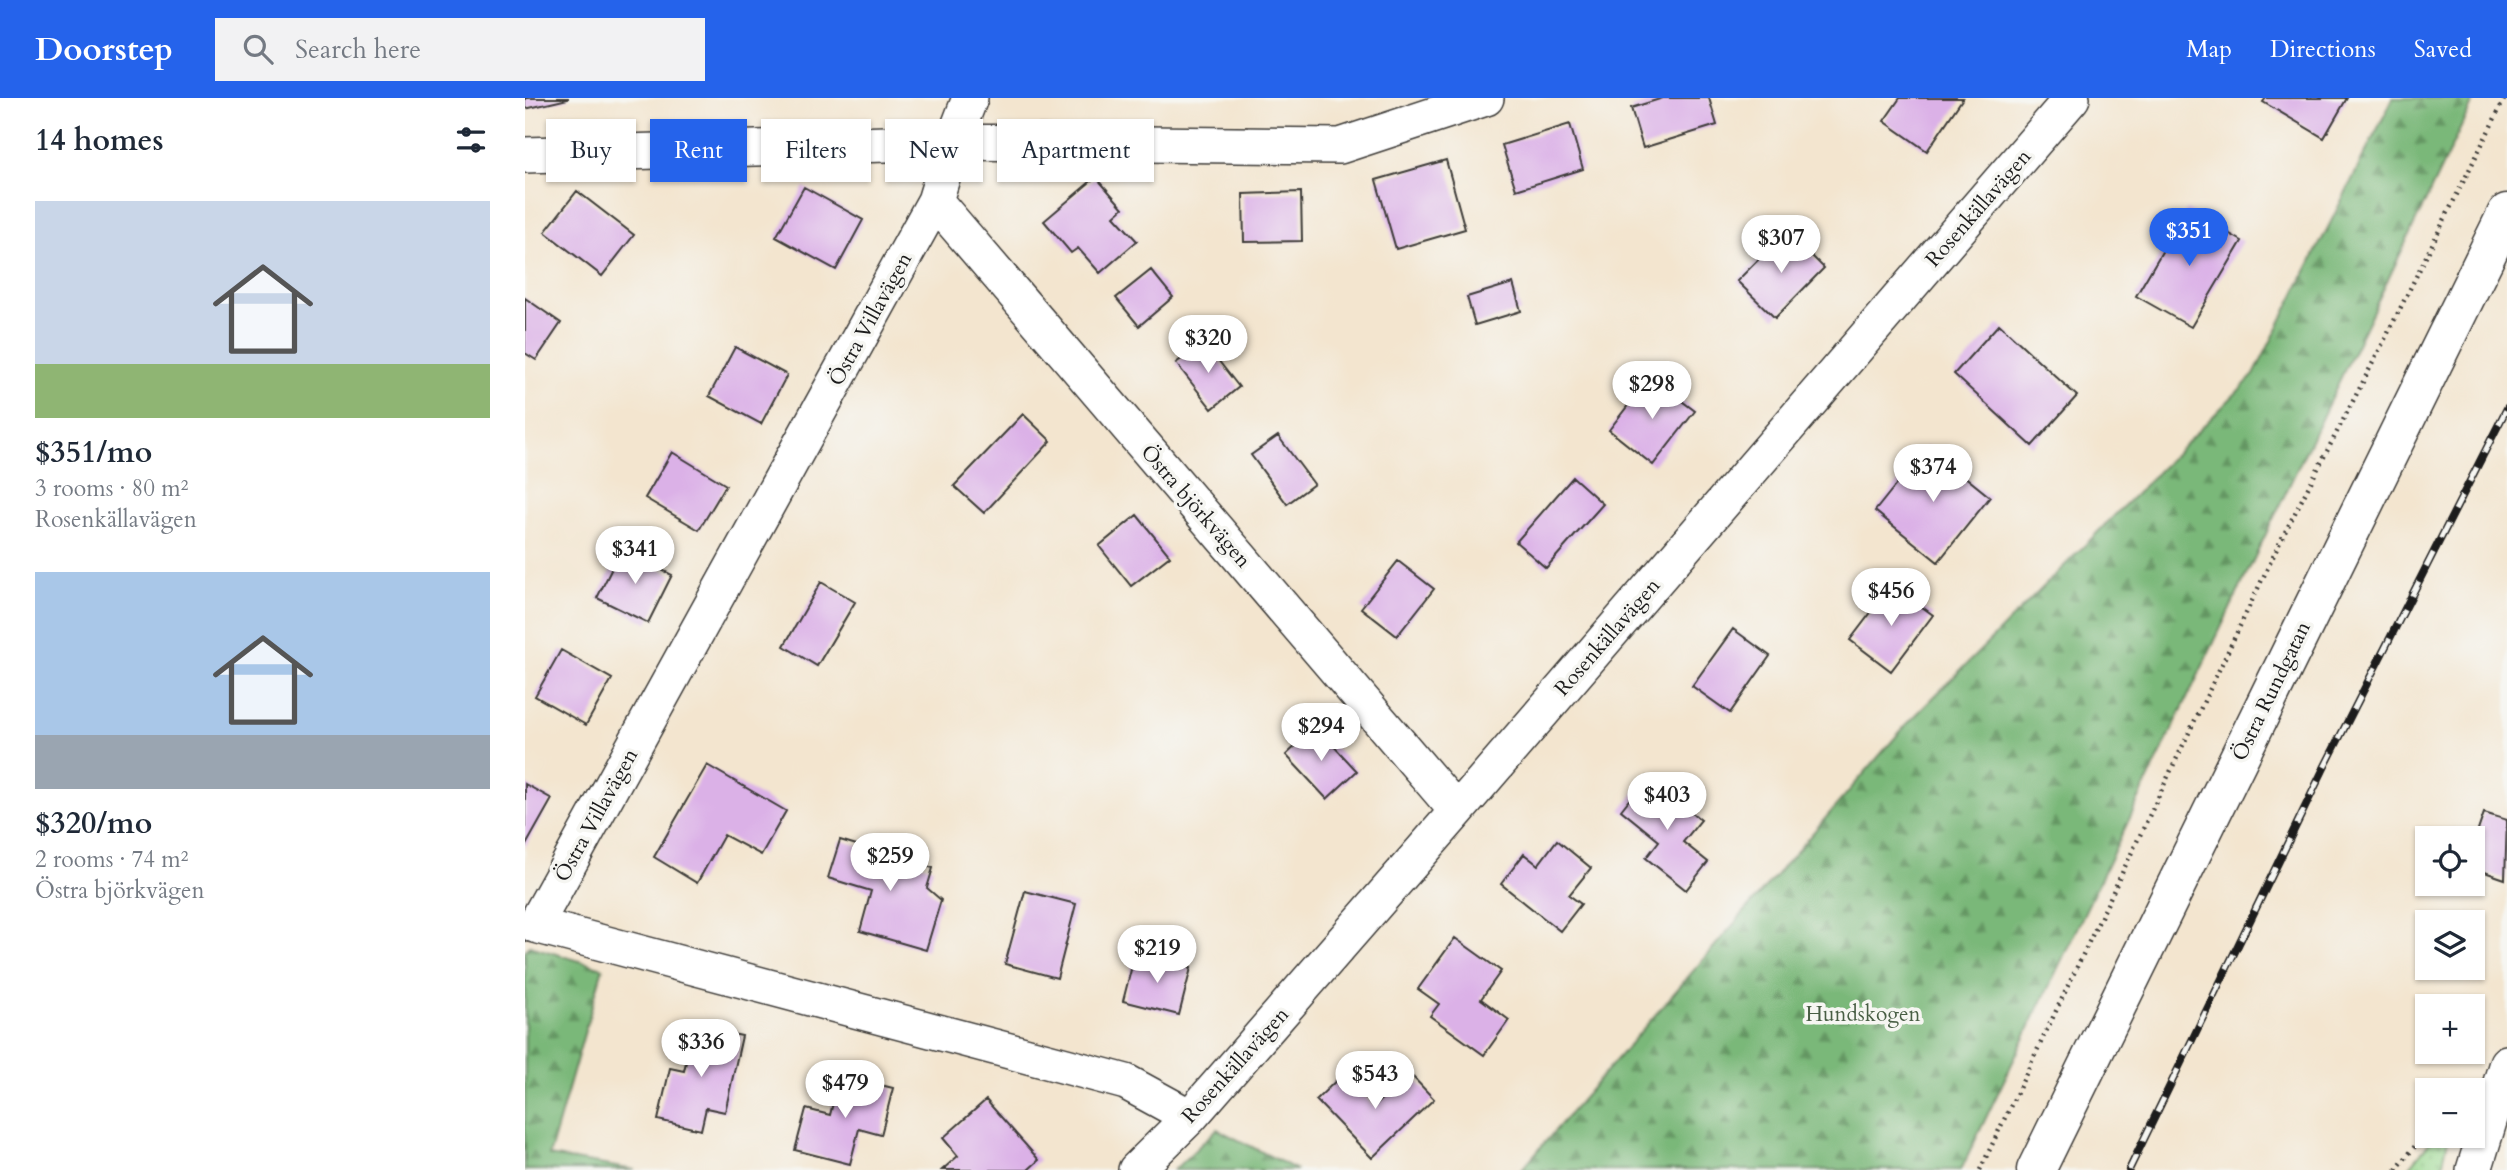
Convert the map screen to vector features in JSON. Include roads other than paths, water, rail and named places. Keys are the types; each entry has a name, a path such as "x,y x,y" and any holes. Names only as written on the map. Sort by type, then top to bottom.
{"main road":[{"name":"Östra Rundgatan","path":"2036,1170 2507,213"}],"street":[{"name":"Östra Villavägen","path":"961,119 969,98"},
{"path":"983,142 1340,146 1486,98"},
{"name":"Rosenkällavägen","path":"1136,1170 1190,1117 2072,98"},
{"path":"525,155 885,144"},
{"name":"Östra Villavägen","path":"941,182 935,201 535,925 1126,1082 1190,1117"},
{"name":"Östra björkvägen","path":"935,201 1457,811"},
{"path":"2474,1170 2507,1063"}],"railway":[{"path":"2129,1170 2324,768 2507,408"}],"park label":[{"name":"Hundskogen","path":"1863,1014"}]}
